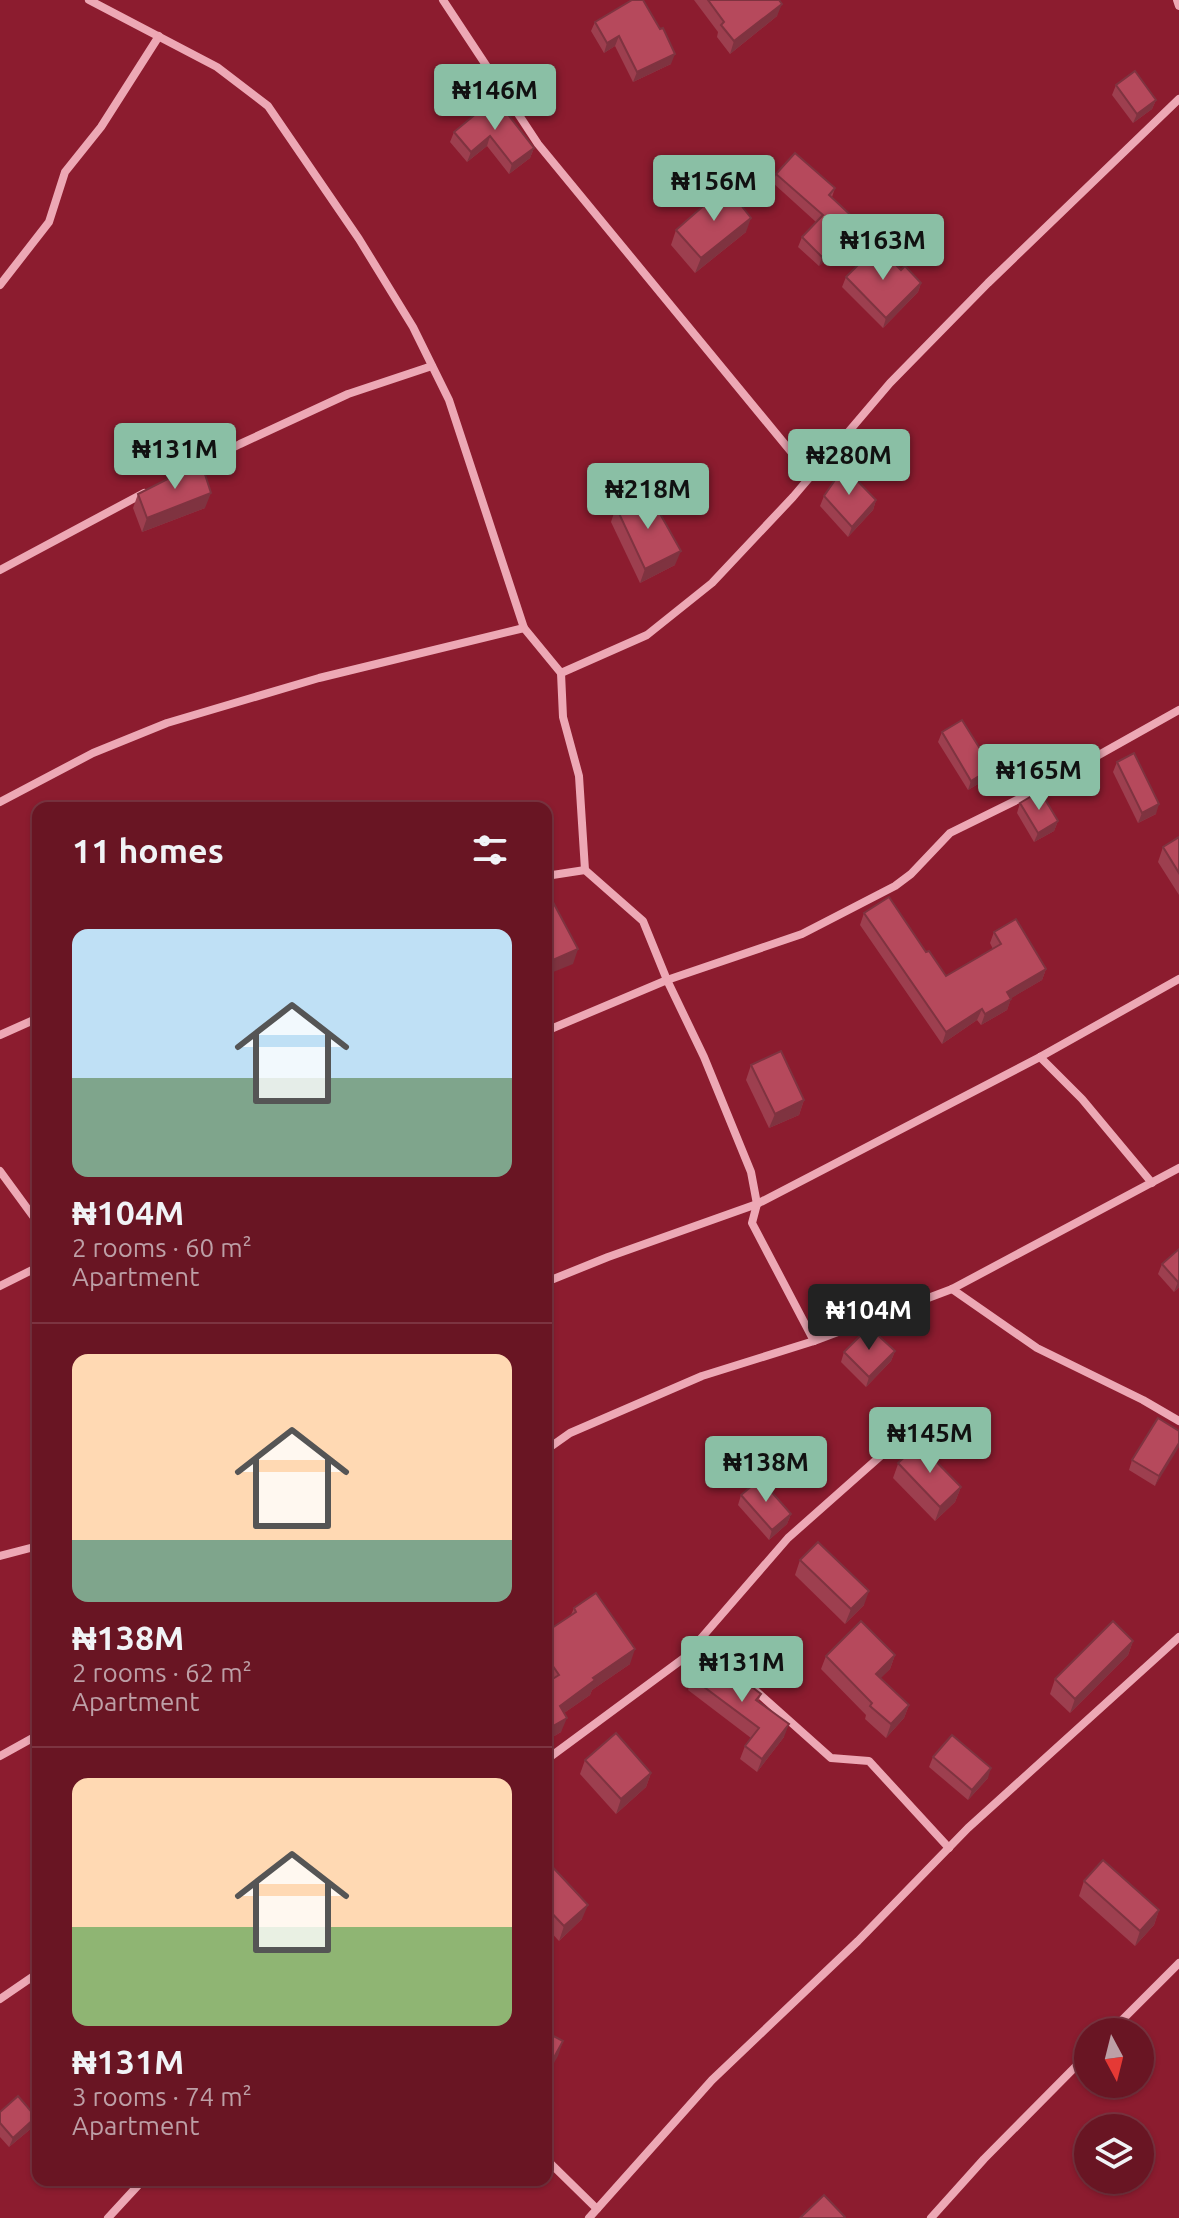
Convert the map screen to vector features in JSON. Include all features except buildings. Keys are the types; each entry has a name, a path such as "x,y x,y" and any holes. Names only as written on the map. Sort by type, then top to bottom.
{"street":[{"path":"89,0 217,67 268,106 359,239 413,327 449,400 524,628 561,673 563,717 579,776 585,870 643,921 746,1157 757,1204 752,1223 814,1341"},
{"path":"443,0 538,144 811,476"},
{"path":"1177,0 1179,6"},
{"path":"0,285 49,222 65,172 101,127 159,36"},
{"path":"561,673 647,635 712,583 811,476 890,383 988,283 1179,99"},
{"path":"186,472 348,394 432,366"},
{"path":"0,570 159,486"},
{"path":"0,802 93,753 167,723 319,678 524,628"},
{"path":"552,1028 667,980 802,934 895,886 911,874 950,833 1031,793 1179,710"},
{"path":"552,875 585,870"},
{"path":"552,1280 757,1204 1040,1057 1179,979"},
{"path":"0,1035 32,1021"},
{"path":"1040,1057 1082,1099 1152,1183"},
{"path":"552,1446 570,1433 702,1376 814,1341 952,1289 1179,1168"},
{"path":"0,1171 32,1215"},
{"path":"0,1286 32,1270"},
{"path":"952,1289 1037,1348 1179,1421"},
{"path":"552,1756 684,1658 788,1538 893,1445"},
{"path":"0,1556 32,1548"},
{"path":"589,2218 712,2080 858,1941 1003,1796 1179,1637"},
{"path":"699,1640 831,1758 869,1761 949,1848"},
{"path":"0,1756 32,1738"},
{"path":"1124,2018 1179,1963"},
{"path":"0,1999 32,1977"},
{"path":"931,2218 1074,2068"},
{"path":"552,2165 597,2209"},
{"path":"108,2218 137,2186"}]}
